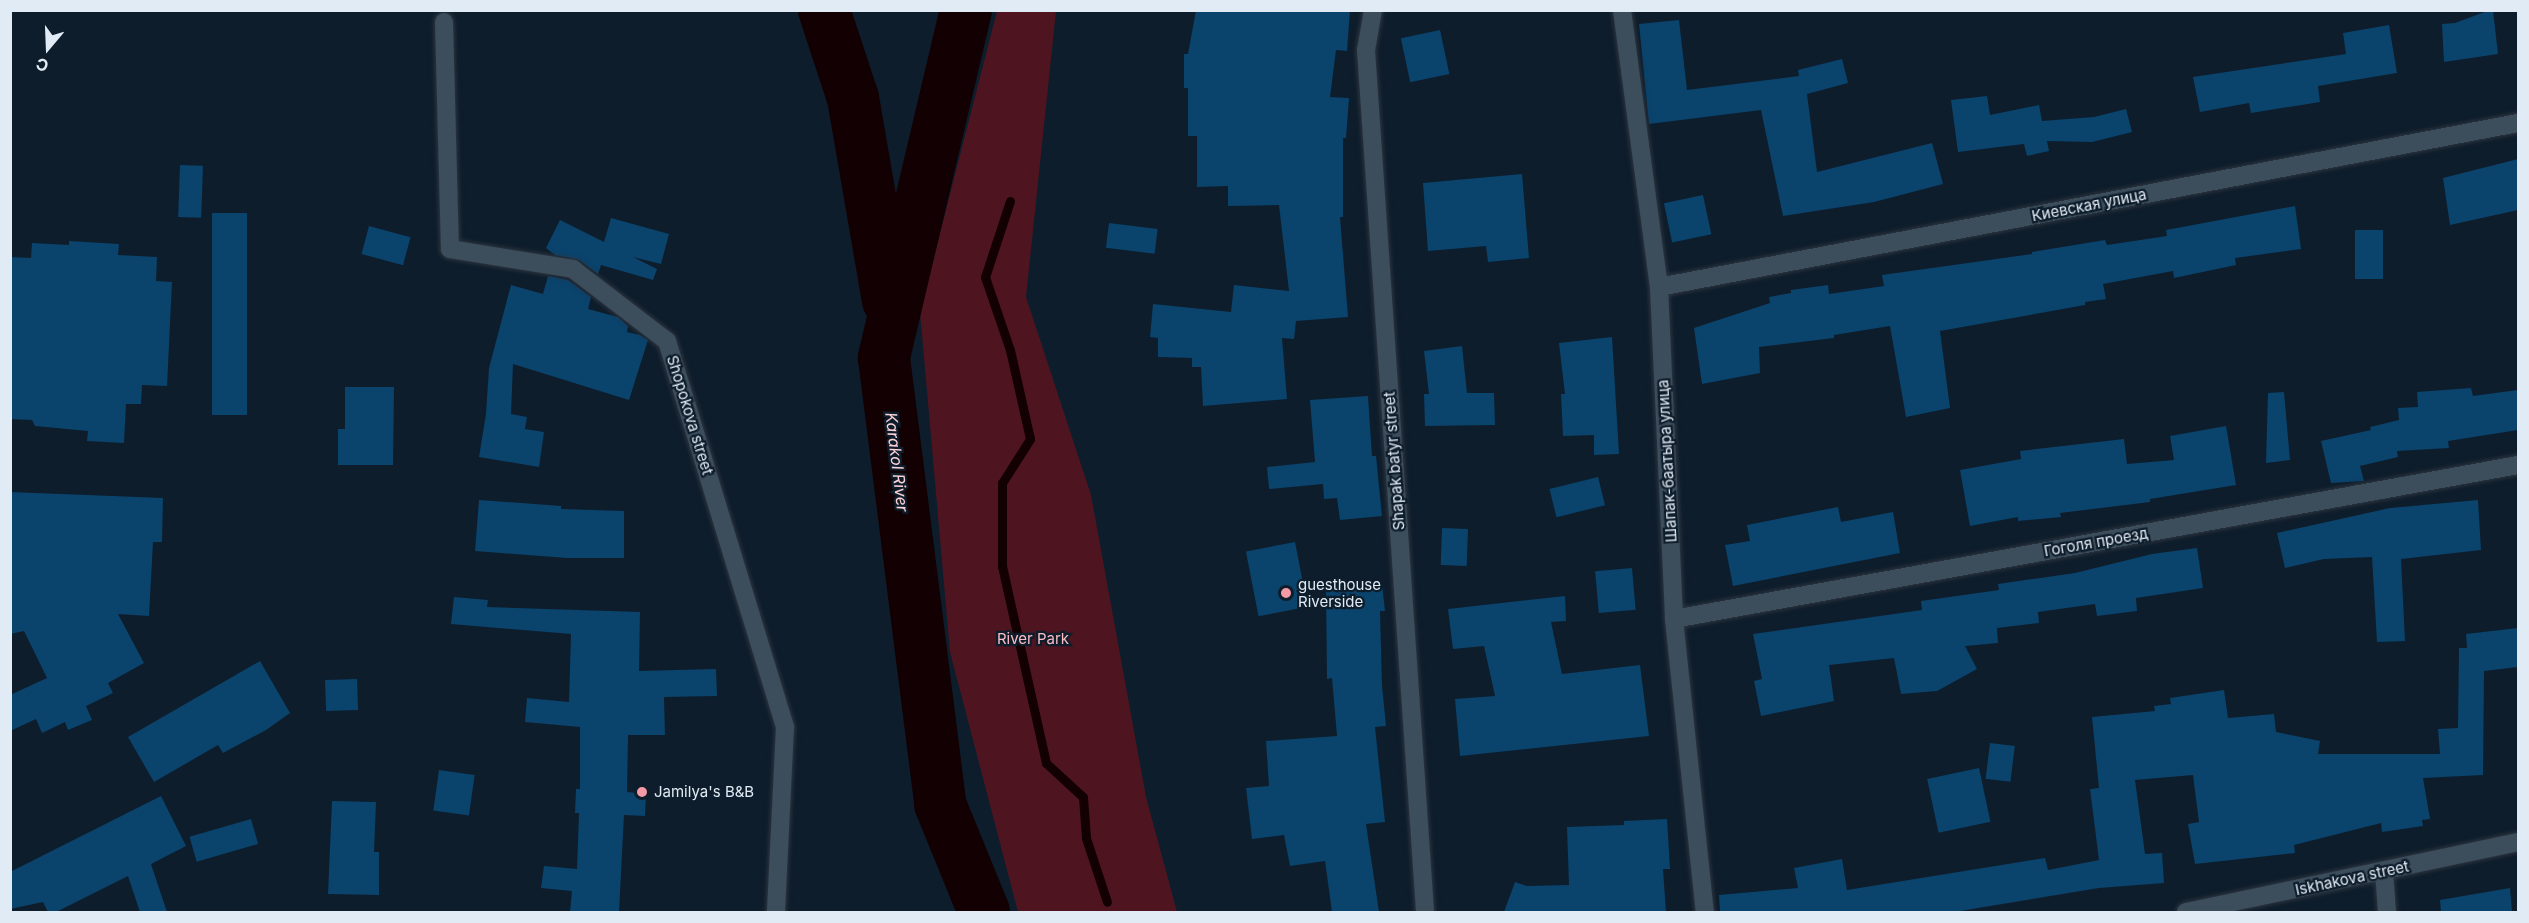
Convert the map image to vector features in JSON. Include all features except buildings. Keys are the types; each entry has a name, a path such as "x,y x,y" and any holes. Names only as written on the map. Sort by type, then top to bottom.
{"street":[{"name":"Shapak batyr street","path":"1373,10 1366,50 1425,912"},
{"name":"Шапак-баатыра улица","path":"1622,10 1659,287 1674,619 1705,912"},
{"name":"Shopokova street","path":"444,22 450,249 573,269 667,341 785,727 776,912"},
{"name":"Киевская улица","path":"1659,287 2518,123"},
{"name":"Гоголя проезд","path":"1674,619 2518,465"},
{"name":"Iskhakova street","path":"2186,912 2518,842"},
{"path":"2384,872 2387,912"}],"green space":[{"name":"River Park","path":"997,11 1056,11 1026,297 1091,495 1146,797 1177,912 1018,912 950,652 920,312"}],"waterway":[{"path":"824,10 853,98 888,301"},
{"name":"Karakol River","path":"966,10 884,358 940,804 984,912"},
{"path":"1010,201 985,277 1010,350 1030,439 1002,483 1002,566 1046,763 1083,797 1086,838 1107,902"}],"place":[{"name":"guesthouse Riverside","path":"1286,593"},
{"name":"Jamilya's B&B","path":"642,792"}]}
